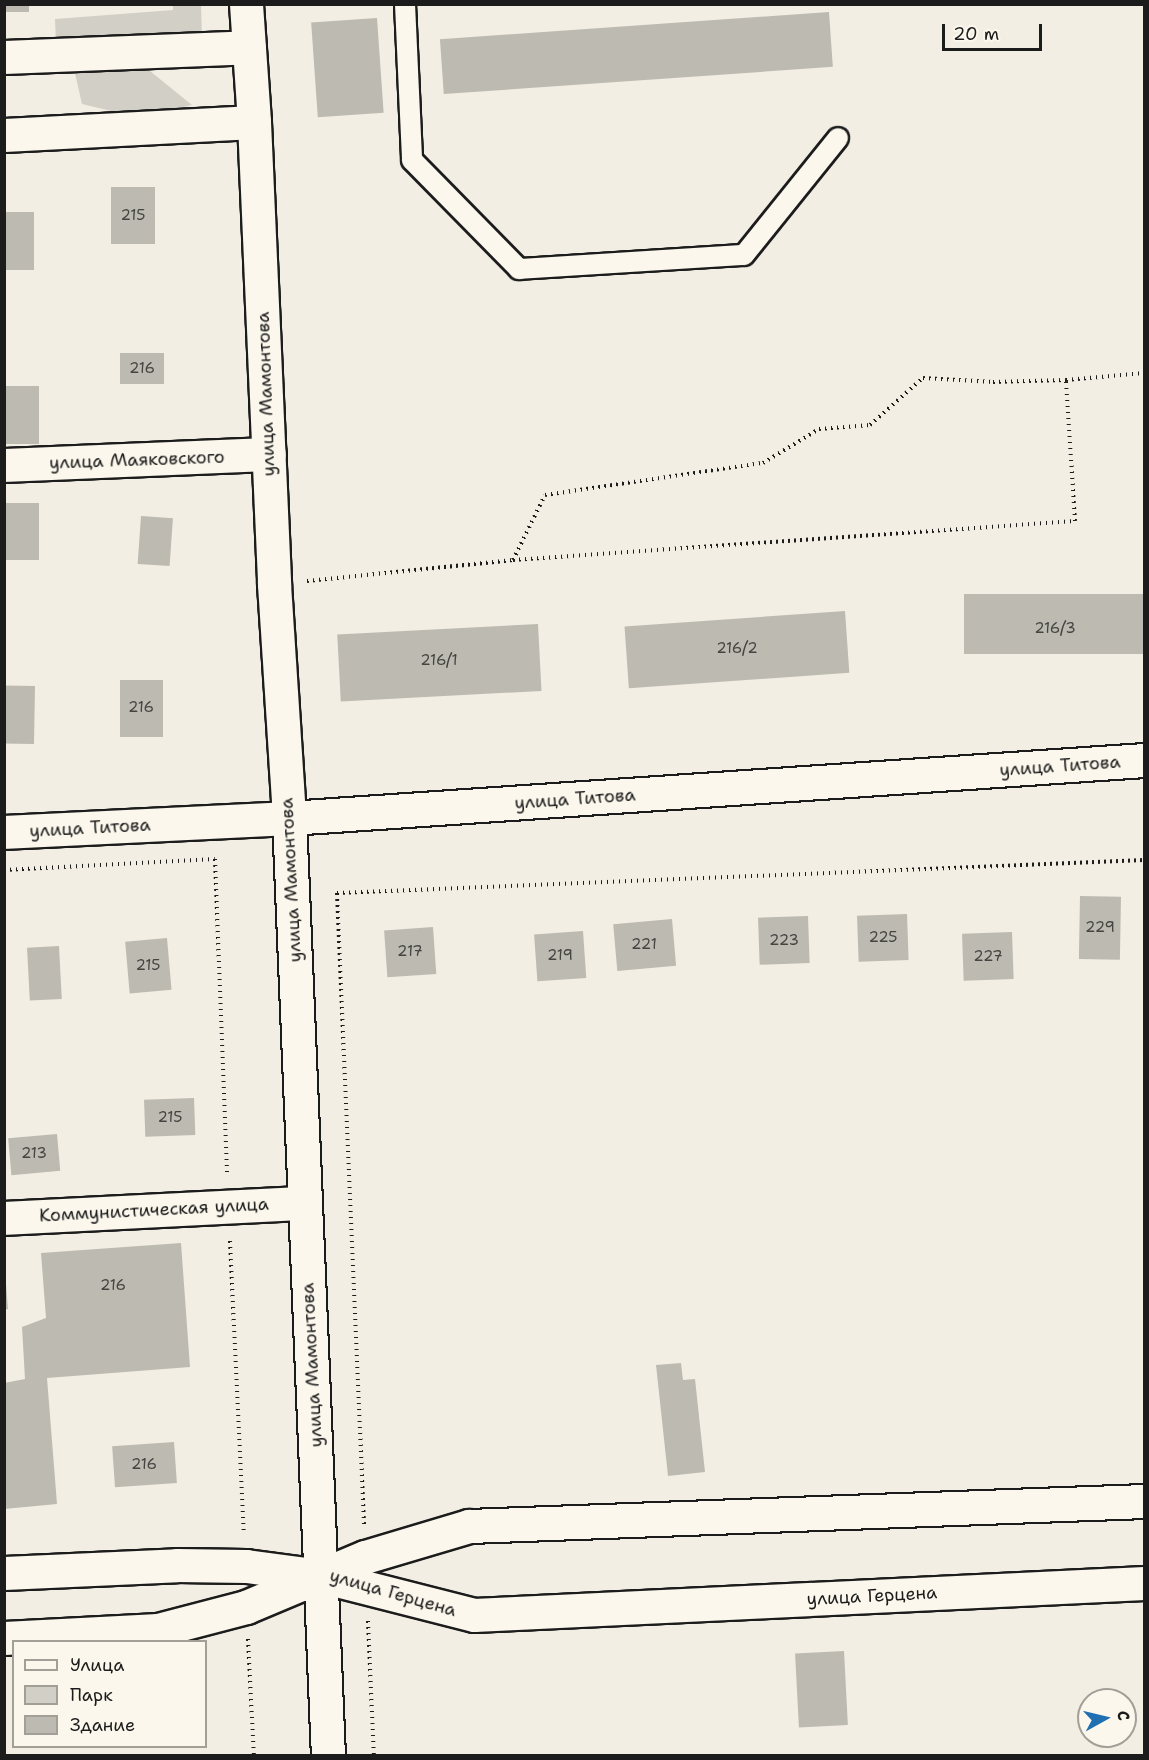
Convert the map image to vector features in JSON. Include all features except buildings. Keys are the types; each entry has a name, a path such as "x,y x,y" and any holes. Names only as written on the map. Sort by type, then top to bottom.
{"street":[{"name":"улица Мамонтова","path":"246,4 254,122 274,584 290,818 328,1755"},
{"path":"4,57 249,47"},
{"path":"4,135 254,122"},
{"name":"улица Маяковского","path":"4,465 269,454"},
{"name":"улица Титова","path":"4,832 290,818 1144,760"},
{"name":"Коммунистическая улица","path":"4,1218 304,1203"},
{"name":"улица Герцена","path":"321,1576 365,1557 469,1526 1144,1501"},
{"path":"4,1573 177,1565 246,1566 321,1576"},
{"path":"4,1638 158,1630 246,1607 321,1576"},
{"name":"улица Герцена","path":"321,1576 367,1590 474,1615 1144,1583"}],"lane":[{"path":"405,4 412,160 519,269 744,255 837,138"}],"path":[{"path":"513,560 545,495 763,463 819,429 870,425 923,378 993,382 1066,380 1144,373"},
{"path":"274,584 513,560 1075,521 1066,380"},
{"path":"365,1557 337,893 1144,860"},
{"path":"367,1590 374,1755"}],"green space":[{"path":"173,5 201,5 202,39 56,43 55,19 173,10"},
{"path":"145,67 192,105 162,112 124,114 82,104 74,69"}]}
